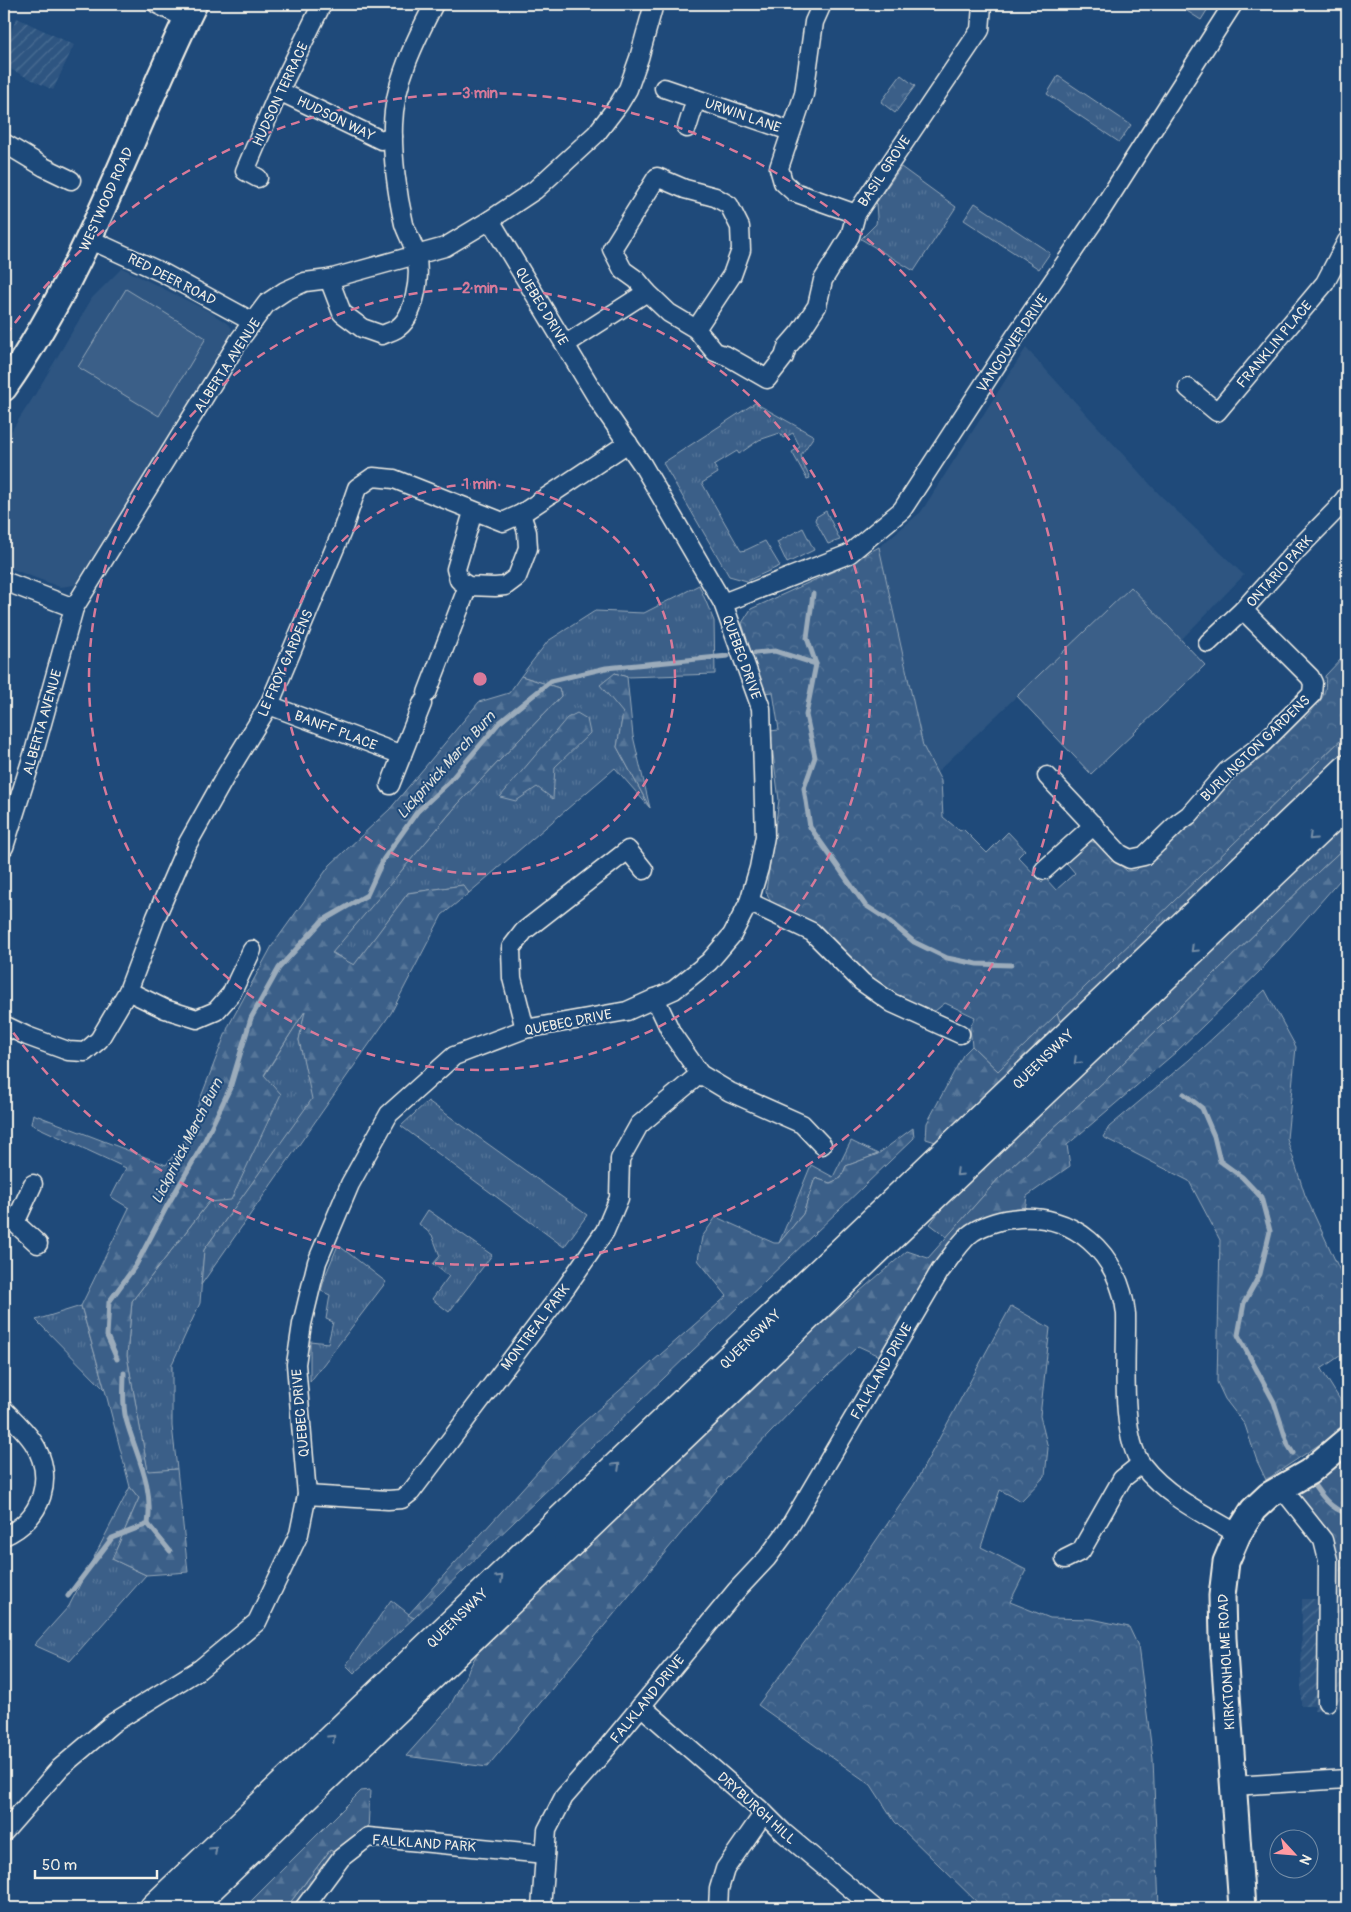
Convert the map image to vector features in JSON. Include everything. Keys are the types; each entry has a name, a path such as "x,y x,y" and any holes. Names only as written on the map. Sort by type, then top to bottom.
{"highway":[{"name":"QUEENSWAY","path":"154,1908 1347,769"},
{"name":"QUEENSWAY","path":"189,1908 1347,803"}],"street":[{"path":"157,4 190,11"},
{"name":"HUDSON TERRACE","path":"258,178 245,171 279,91 322,4"},
{"path":"329,279 342,313 362,328 382,335 397,328 411,311 417,288 416,256 404,224 393,155 393,136 397,93 419,34 434,4"},
{"name":"ALBERTA AVENUE","path":"4,847 34,752 74,608 240,339 253,322 268,303 305,282 329,279 445,247 535,190 596,134 628,89 654,4"},
{"name":"BASIL GROVE","path":"822,4 814,22 804,94 779,168 783,182 794,192 856,214 980,30 982,6 980,4"},
{"name":"VANCOUVER DRIVE","path":"723,603 849,554 902,510 1016,334 1100,212 1233,4"},
{"name":"WESTWOOD ROAD","path":"4,388 47,321 89,239 190,11"},
{"name":"URWIN LANE","path":"664,88 790,131"},
{"name":"HUDSON WAY","path":"279,91 381,140 393,136"},
{"name":"URWIN LANE","path":"687,128 696,99"},
{"path":"4,143 44,167 71,180"},
{"path":"696,329 732,275 741,250 740,227 729,205 715,197 685,189 657,177 612,249 623,270 637,280 669,314 696,329 715,352 728,356 767,379 784,357 787,347 800,332 817,306 823,280 850,236 856,214"},
{"name":"QUEBEC DRIVE","path":"4,1832 60,1768 113,1723 200,1669 257,1622 299,1534 307,1495 296,1364 302,1324 317,1262 350,1184 389,1114 454,1056 525,1029 627,1011 674,990 709,962 732,935 749,902 760,868 765,836 761,708 723,603 642,464 602,406 490,220"},
{"name":"RED DEER ROAD","path":"89,239 163,273 253,322"},
{"name":"FRANKLIN PLACE","path":"1188,388 1217,412 1325,283 1347,241"},
{"path":"566,344 647,292"},
{"name":"LE FROY GARDENS","path":"4,1025 27,1036 68,1051 85,1052 99,1040 128,991 156,917 188,843 269,705 342,531 357,488 373,477 394,479 473,512 503,522 521,514 628,443"},
{"name":"ONTARIO PARK","path":"1208,643 1243,610 1347,496"},
{"path":"473,512 456,569 459,580 468,586 505,586 517,577 528,548 527,532 521,514"},
{"path":"4,581 74,608"},
{"path":"390,785 468,586"},
{"name":"BURLINGTON GARDENS","path":"1047,776 1120,854 1130,859 1144,856 1189,815 1227,771 1236,766 1266,741 1312,694 1313,683 1310,677 1243,610"},
{"name":"BANFF PLACE","path":"269,705 402,755"},
{"path":"1044,870 1094,825"},
{"path":"525,1029 512,978 511,948 524,931 628,850 644,870"},
{"path":"749,902 812,932 862,982 892,1003 960,1034"},
{"path":"128,991 165,1009 197,1019 216,1011 231,994 252,950"},
{"path":"655,998 672,1034 700,1074 730,1092 802,1124 822,1145"},
{"name":"MONTREAL PARK","path":"307,1495 388,1500 402,1499 411,1492 567,1286 605,1231 619,1198 620,1159 639,1126 700,1074"},
{"path":"33,1184 9,1222 38,1244"},
{"name":"FALKLAND DRIVE","path":"540,1908 547,1830 564,1797 736,1590 767,1558 787,1531 940,1271 970,1235 1000,1220 1022,1217 1044,1218 1068,1226 1090,1240 1110,1266 1125,1299 1127,1410 1131,1439 1141,1464 1160,1485 1238,1534"},
{"path":"4,1410 33,1442 40,1454 45,1472 44,1488 38,1506 28,1520 16,1531 4,1536"},
{"name":"KIRKTONHOLME ROAD","path":"1242,1908 1223,1638 1222,1596 1226,1562 1238,1534 1253,1510 1281,1487 1310,1472 1347,1440"},
{"path":"1065,1559 1081,1551 1122,1479 1141,1464"},
{"path":"1281,1487 1323,1540 1326,1554 1329,1595 1327,1702"},
{"name":"DRYBURGH HILL","path":"641,1706 764,1813 784,1833 874,1908"},
{"path":"1233,1786 1347,1779"},
{"path":"718,1908 719,1889 725,1868 764,1813"},
{"name":"FALKLAND PARK","path":"304,1908 341,1858 368,1837 545,1854"}],"shaded area":[{"path":"17,18 74,45 53,90 4,66 4,45"},
{"path":"122,268 210,312 225,322 232,328 229,345 75,585 60,587 4,566 4,442 36,393 92,298"},
{"path":"1026,348 1159,494 1244,575 1181,640 1205,665 1091,774 1017,696 937,772 923,746 879,547 921,512"},
{"path":"1323,1592 1336,1598 1347,1598 1347,1708 1335,1708 1335,1711 1314,1710 1315,1706 1301,1706 1302,1599 1316,1599"}],"green space":[{"path":"1176,4 1211,4 1201,20"},
{"path":"901,75 915,86 895,113 881,102"},
{"path":"1058,76 1131,125 1119,142 1047,94"},
{"path":"901,167 956,207 914,271 861,239 876,224 876,203"},
{"path":"975,203 1050,253 1039,269 964,220"},
{"path":"126,289 206,338 159,416 78,367"},
{"path":"755,403 814,436 801,455 810,478 807,479 792,452 800,447 793,433 783,438 780,433 759,440 739,454 737,451 714,465 718,473 702,483 741,551 765,541 780,566 747,581 729,576 663,463"},
{"path":"826,511 840,540 828,544 815,520 816,517"},
{"path":"803,528 814,550 787,563 777,542"},
{"path":"879,547 923,746 941,781 943,817 960,831 963,829 987,853 1008,832 1025,850 1018,857 1042,882 1046,879 1056,890 1075,873 1064,860 1082,844 1089,842 1101,845 1127,871 1136,870 1302,714 1305,718 1324,694 1325,676 1344,656 1347,659 1347,734 998,1071 972,1046 970,1028 975,1017 945,1003 935,1011 926,1011 897,1001 772,905 766,891 779,800 770,731 779,730 773,692 763,693 742,623 751,609 843,567"},
{"path":"699,585 714,621 715,674 627,677 615,673 623,714 617,747 650,808 615,768 469,893 463,885 408,893 354,966 332,952 458,804 561,696 559,688 521,676 548,641 595,611 644,613"},
{"path":"1131,587 1205,665 1091,774 1017,696"},
{"path":"615,673 627,677 633,736 650,808 617,747 623,713 600,685"},
{"path":"521,676 559,688 561,696 458,804 332,953 354,965 408,893 463,885 469,893 442,915 391,1013 201,1285 204,1250 312,1099 299,1040 305,1011 264,1075 281,1094 231,1200 209,1202 132,1301 127,1356 148,1471 177,1469 188,1572 146,1575 112,1559 139,1498 130,1487 81,1306 129,1208 111,1197 126,1168 31,1124 33,1114 166,1165 183,1143 229,1025 272,946 330,865 390,809 479,702 509,693"},
{"path":"577,713 587,719 590,733 555,767 553,799 537,787 516,801 500,797 567,718"},
{"path":"1347,734 1347,752 1062,1027 1057,1013"},
{"path":"1347,821 1347,845 1110,1076 999,1178 947,1237 930,1224 951,1197"},
{"path":"1347,845 1347,872 1260,971 1176,1052 1067,1145 1070,1166 1027,1196 1025,1211 977,1222 880,1356 858,1346 793,1409 726,1479 487,1767 406,1756 449,1708 482,1644 806,1337 907,1251 928,1258 999,1178 1110,1076"},
{"path":"1265,990 1296,1047 1287,1139 1305,1195 1347,1286 1347,1351 1321,1369 1347,1411 1347,1426 1266,1480 1257,1461 1245,1425 1225,1399 1217,1382 1220,1240 1189,1181 1103,1137 1109,1127 1189,1060"},
{"path":"306,1009 299,1040 313,1099 204,1250 200,1303 172,1364 172,1426 177,1469 148,1472 127,1356 132,1301 209,1202 264,1076"},
{"path":"1057,1013 1062,1027 942,1144 926,1139 927,1123 963,1055 972,1046 998,1071"},
{"path":"428,1101 587,1215 564,1247 401,1126"},
{"path":"913,1128 914,1138 414,1618 408,1615 577,1428 727,1296 698,1260 702,1237 716,1217 774,1243 779,1243 803,1214 815,1178 830,1183 841,1178 846,1166 878,1154"},
{"path":"851,1141 878,1154 846,1166 841,1178 830,1183 815,1178 803,1214 779,1243 811,1165 833,1177"},
{"path":"428,1210 492,1255 449,1312 432,1299 449,1276 433,1264 440,1256 432,1235 419,1224"},
{"path":"338,1245 386,1282 310,1382 310,1341 328,1343 333,1322 326,1319 330,1295 321,1291"},
{"path":"81,1306 105,1390 36,1320"},
{"path":"1011,1306 1050,1328 1040,1416 1048,1448 1045,1476 1021,1501 1000,1490 981,1547 1026,1570 1010,1602 1050,1618 1092,1619 1129,1627 1138,1646 1153,1759 1159,1908 983,1908 895,1822 871,1785 758,1705 830,1608 914,1485"},
{"path":"1347,1458 1347,1598 1331,1598 1332,1552 1328,1530 1300,1497 1300,1490"},
{"path":"130,1487 139,1498 112,1559 146,1575 70,1661 34,1645 69,1606"},
{"path":"391,1600 414,1618 354,1673 346,1665"},
{"path":"370,1790 368,1830 336,1853 330,1850 286,1908 244,1908 361,1791"},
{"path":"330,1850 336,1853 298,1908 286,1908"}],"waterway":[{"path":"813,594 807,638 816,664 806,715 815,757 804,788 810,827 865,905 888,920 914,942 947,958 977,964 1011,965"},
{"name":"Lickprivick March Burn","path":"755,653 775,651 816,664"},
{"name":"Lickprivick March Burn","path":"117,1359 107,1336 109,1302 136,1265 167,1206 202,1146 230,1088 251,1018 279,968 322,921 367,895 383,860 417,812 448,783 499,723 551,681 606,668 728,656"},
{"path":"1184,1094 1202,1108 1214,1136 1220,1161 1242,1177 1261,1197 1270,1231 1260,1274 1244,1303 1238,1335 1274,1402 1288,1445 1293,1453"},
{"name":"Lickprivick March Burn","path":"68,1596 112,1538 148,1524 149,1510 146,1483 125,1414 124,1373"},
{"path":"1311,1480 1331,1505 1347,1513"},
{"path":"148,1524 170,1551"}]}
